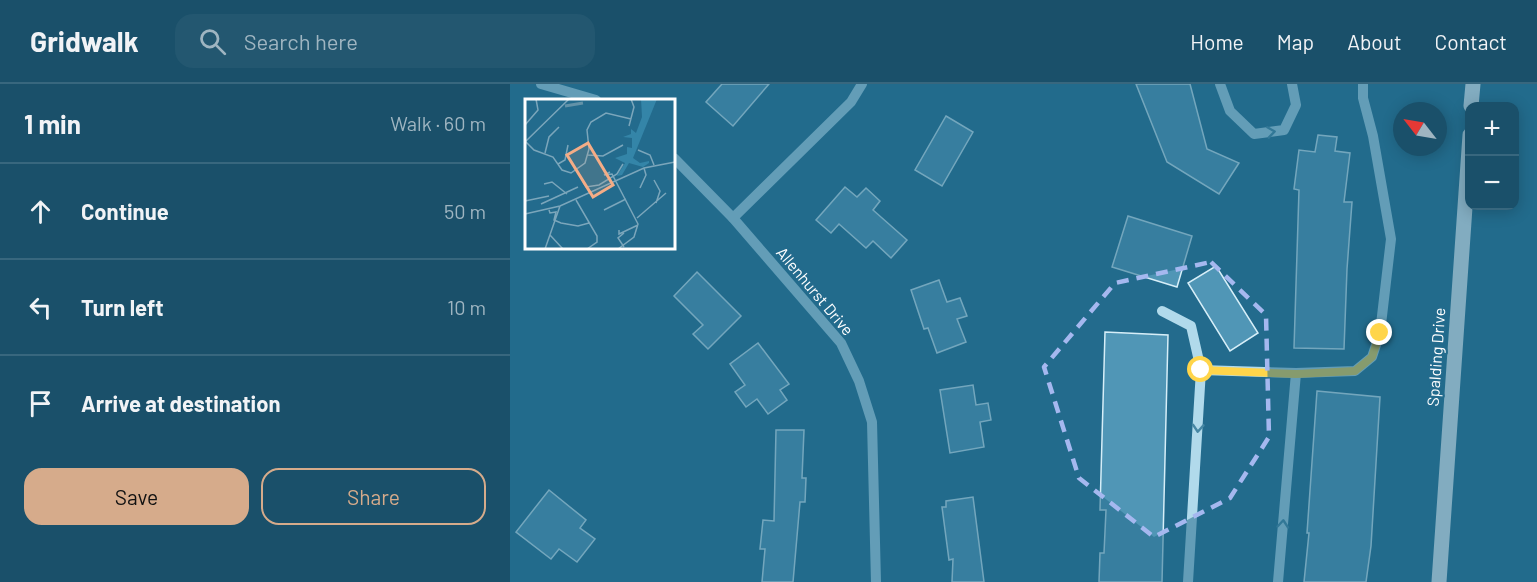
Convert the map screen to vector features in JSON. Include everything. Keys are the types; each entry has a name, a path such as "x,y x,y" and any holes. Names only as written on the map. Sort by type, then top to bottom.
{"main road":[{"path":"1472,102 1473,84"},
{"name":"Spalding Drive","path":"1439,582 1469,156"}],"street":[{"path":"541,84 593,99"},
{"path":"733,218 851,102 862,84"},
{"path":"1220,84 1230,111 1254,134 1284,130 1296,105 1292,84"},
{"path":"1201,370 1296,374 1355,371 1372,357 1380,333 1391,239 1363,84"},
{"name":"Allenhurst Drive","path":"675,159 733,218 841,344 859,381 872,422 876,582"},
{"path":"1162,311 1191,326 1201,370 1188,582"},
{"path":"1278,582 1296,374"}],"highlighted area":[{"path":"1211,262 1266,315 1269,437 1230,498 1154,537 1079,478 1044,367 1115,283"}],"building":[{"path":"722,84 769,84 733,126 706,102"},
{"path":"1136,84 1190,84 1207,149 1239,163 1219,194 1167,162"},
{"path":"946,116 973,132 942,186 915,170"},
{"path":"1318,135 1337,137 1335,151 1350,153 1344,202 1352,202 1344,349 1294,348 1299,190 1294,189 1299,150 1315,152"},
{"path":"845,187 857,197 866,188 880,201 873,210 907,240 891,258 873,241 866,248 839,224 831,233 816,220"},
{"path":"1128,216 1192,236 1177,287 1112,267"},
{"path":"1216,266 1258,333 1230,351 1188,283"},
{"path":"697,272 741,316 708,349 693,334 703,325 674,296"},
{"path":"939,280 947,302 960,298 967,316 957,319 966,342 937,353 928,328 924,329 911,290"},
{"path":"1105,332 1168,335 1162,582 1099,582 1100,553 1104,553 1106,510 1100,510"},
{"path":"758,343 789,384 780,390 787,400 768,414 757,399 746,407 735,392 745,385 730,364"},
{"path":"973,385 976,405 988,403 991,420 980,422 984,447 950,453 940,390"},
{"path":"1317,391 1380,397 1371,546 1366,582 1304,582"},
{"path":"776,430 804,430 802,478 806,478 805,502 800,502 793,582 762,582 765,549 760,549 763,520 774,521"},
{"path":"549,490 586,520 580,528 595,539 577,562 559,549 551,559 516,532"},
{"path":"973,497 984,582 952,582 953,559 949,560 942,507 946,507 946,501"}],"route":[{"path":"1201,370 1296,374 1355,371 1372,357 1380,333"}]}
